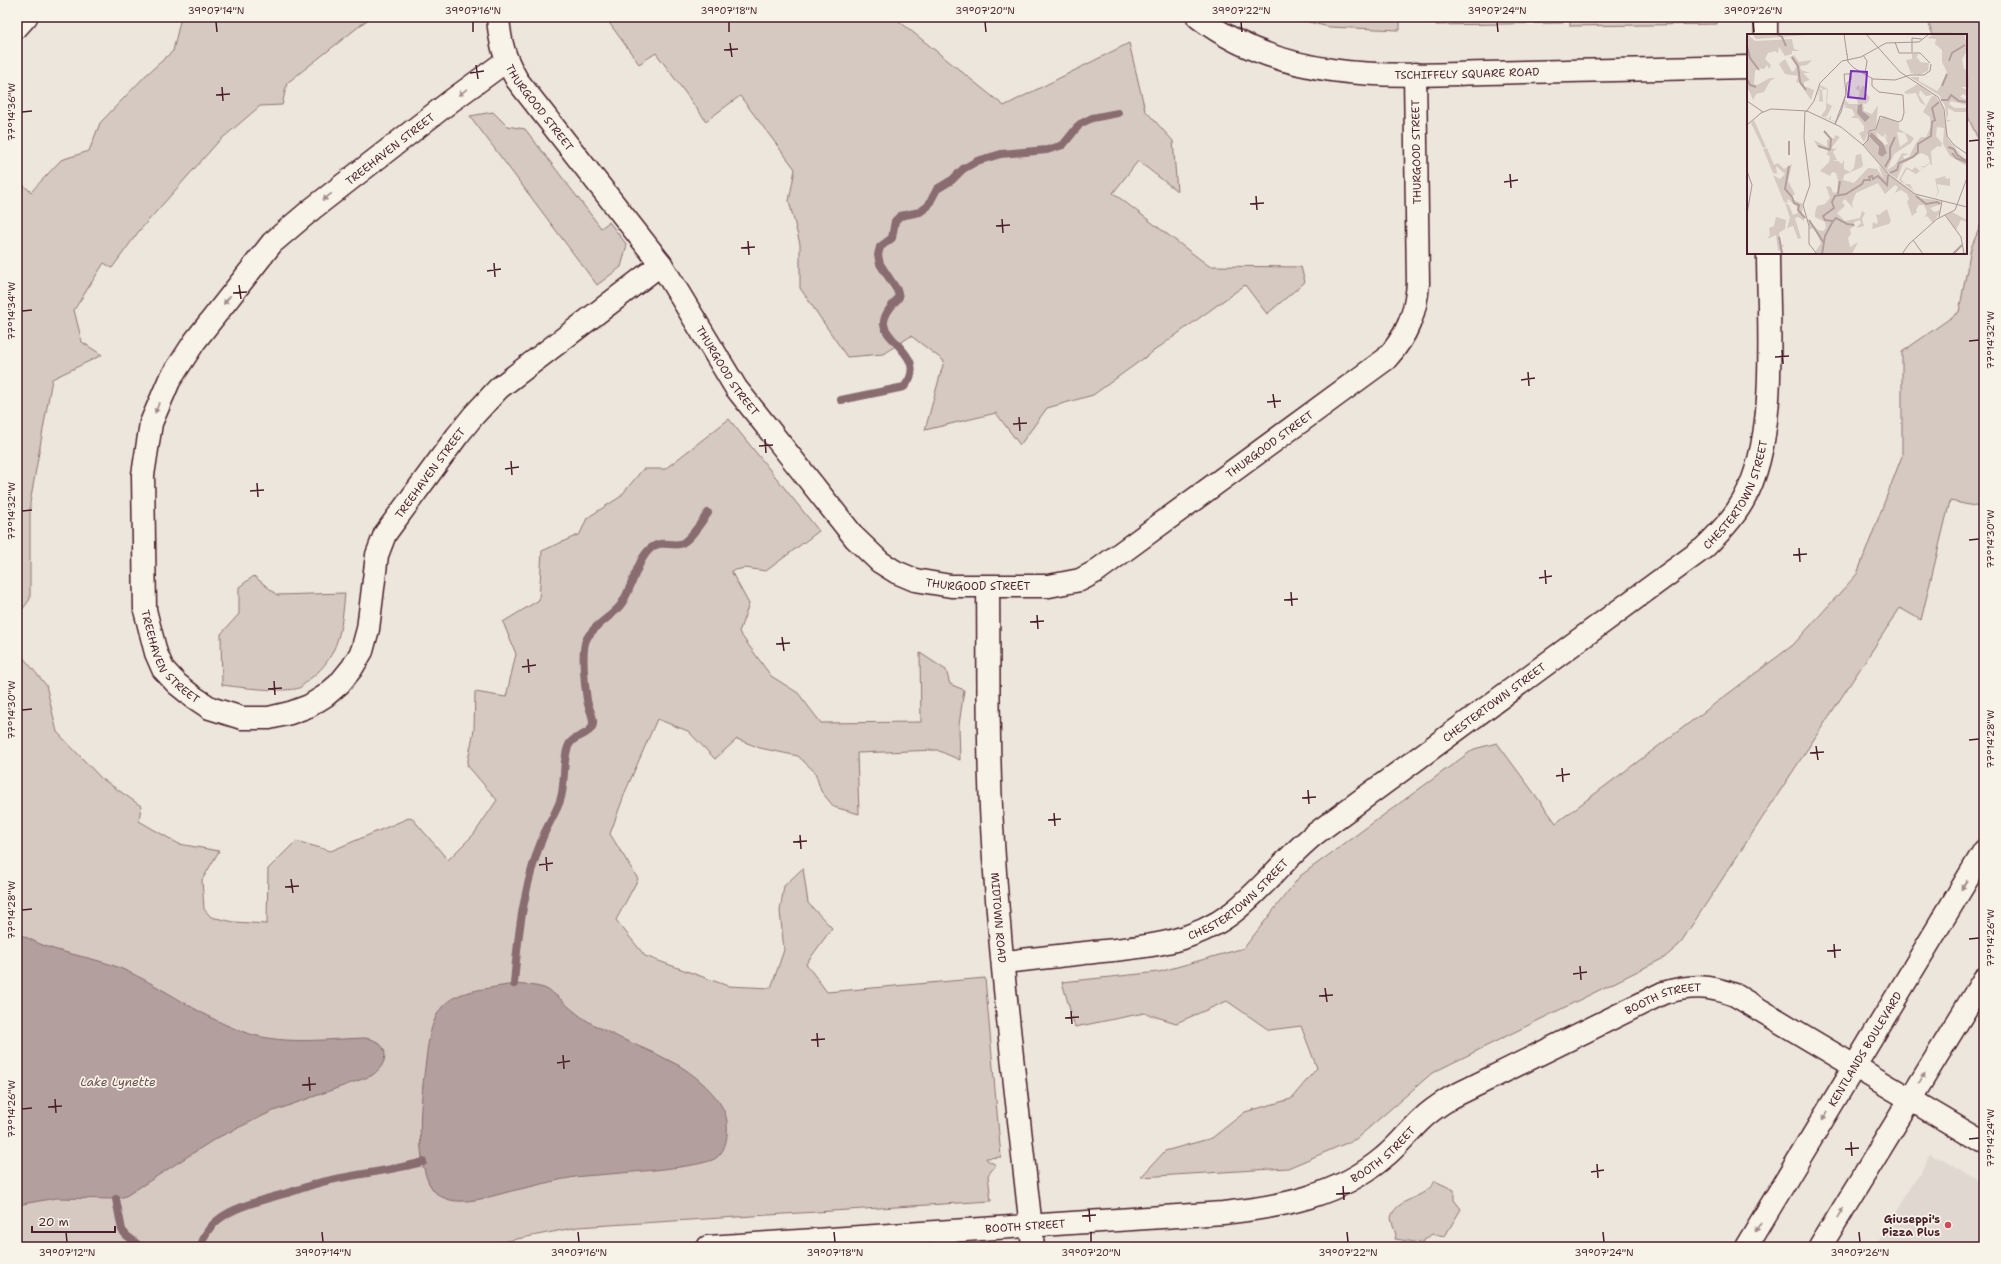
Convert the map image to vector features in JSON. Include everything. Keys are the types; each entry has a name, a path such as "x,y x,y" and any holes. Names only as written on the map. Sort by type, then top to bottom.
{"street":[{"path":"17,27 26,17"},
{"name":"THURGOOD STREET","path":"498,17 501,45 506,61 517,80 661,264 736,388 867,550 896,572 916,580 932,584 988,587 1056,585 1080,580 1094,572 1386,359 1396,348 1412,320 1417,302 1415,74"},
{"name":"TSCHIFFELY SQUARE ROAD","path":"1198,17 1229,38 1282,61 1329,71 1415,74 1747,67"},
{"path":"1766,17 1766,34"},
{"name":"TREEHAVEN STREET","path":"506,61 451,101 312,209 272,243 195,341 169,381 151,423 143,475 145,610 154,646 164,669 177,684 210,708 242,718 269,718 290,713 309,706 325,696 339,684 352,668 362,651 368,629 377,555 385,534 457,436 499,388 661,264"},
{"name":"CHESTERTOWN STREET","path":"1004,962 1150,947 1178,940 1203,931 1249,900 1290,856 1315,834 1704,548 1732,518 1743,501 1755,474 1761,452 1767,415 1768,254"},
{"name":"MIDTOWN ROAD","path":"988,587 989,740 992,827 1033,1247"},
{"name":"KENTLANDS BOULEVARD","path":"1746,1247 1984,851"},
{"path":"1820,1247 1909,1099 1984,980"},
{"name":"BOOTH STREET","path":"708,1247 1248,1210 1301,1200 1342,1185 1382,1159 1425,1116 1452,1097 1663,992 1696,986 1716,988 1735,995 1984,1143"}],"shaded area":[{"path":"181,17 371,17 287,83 282,105 260,106 218,142 139,231 112,268 104,263 74,310 82,342 102,355 52,379 30,503 30,599 17,617 17,179 31,192 61,160 89,151 100,123 145,76 173,51"},
{"path":"605,17 894,17 1004,106 1129,43 1145,110 1173,141 1177,191 1138,161 1113,193 1209,266 1301,267 1305,282 1267,314 1245,285 1093,395 1047,408 1020,445 996,413 925,430 944,361 911,336 883,354 847,357 800,288 800,244 789,201 795,169 740,96 706,121 656,53 639,64"},
{"path":"1289,17 1400,17 1400,30 1329,27"},
{"path":"1436,17 1563,17 1563,23 1436,25"},
{"path":"1570,17 1717,17 1717,24 1570,26"},
{"path":"1926,17 1984,17 1984,152 1968,117 1967,111 1967,34 1933,34"},
{"path":"493,112 507,126 525,129 601,228 609,222 627,245 621,267 597,285 470,116"},
{"path":"1984,217 1984,508 1950,501 1921,620 1900,608 1679,945 1664,958 1432,1073 1356,1139 1288,1168 1141,1177 1165,1151 1212,1138 1245,1112 1291,1099 1317,1068 1301,1026 1269,1030 1227,1001 1176,1023 1144,1013 1075,1027 1062,982 1159,972 1244,948 1300,876 1474,749 1497,743 1556,823 1793,645 1857,574 1902,456 1902,352 1959,312 1971,248"},
{"path":"729,419 819,531 766,571 745,568 731,571 749,604 739,632 771,676 798,693 821,723 921,722 920,653 946,670 950,684 964,690 959,725 960,760 937,750 857,753 859,814 834,807 821,791 815,772 798,756 760,748 737,739 715,759 688,731 657,719 626,790 610,834 638,879 616,920 645,956 728,986 771,988 784,950 780,911 784,886 803,868 808,903 832,928 806,964 827,992 985,978 1001,1157 986,1158 996,1165 988,1175 991,1201 578,1227 476,1247 17,1247 17,650 46,685 57,732 101,778 141,806 139,821 179,844 219,851 202,880 204,909 211,917 234,922 267,924 268,869 296,841 331,851 411,817 448,860 474,834 497,800 467,765 474,730 475,692 506,697 516,654 503,622 539,600 542,551 580,534 587,518 620,497 643,469 665,469"},
{"path":"254,576 277,595 345,593 340,629 333,651 320,670 299,688 273,690 222,685 221,634 239,614 239,587"},
{"path":"1931,1154 1984,1184 1984,1247 1875,1247"},
{"path":"1435,1181 1454,1190 1454,1200 1461,1209 1445,1236 1432,1234 1421,1243 1395,1239 1396,1235 1391,1218 1394,1211 1404,1202 1425,1192"}],"water":[{"name":"Lake Lynette","path":"17,933 54,949 120,968 153,984 201,1012 233,1028 250,1034 293,1040 365,1038 373,1040 379,1043 385,1053 382,1065 378,1071 371,1076 271,1112 215,1139 126,1196 116,1199 56,1198 17,1205"},
{"path":"514,984 537,986 548,990 590,1023 669,1060 693,1075 716,1097 725,1114 727,1122 727,1137 725,1146 720,1155 707,1162 691,1165 575,1177 553,1181 476,1200 455,1201 445,1199 437,1194 429,1183 424,1168 420,1130 424,1073 429,1037 434,1020 441,1008 450,1000 462,994 476,990"}],"waterway":[{"path":"841,400 904,387 910,377 912,367 909,359 904,351 886,331 884,324 887,313 899,297 897,290 880,264 878,255 880,247 892,238 895,221 900,216 920,212 928,206 937,189 952,180 963,169 977,161 1001,154 1047,150 1063,145 1080,124 1092,118 1118,113"},
{"path":"514,984 520,927 531,871 544,834 560,801 563,788 566,753 570,743 576,738 587,733 593,724 587,700 584,678 584,653 586,640 593,630 622,603 646,553 658,544 680,544 684,542 695,531 708,513"},
{"path":"201,1247 205,1234 213,1224 223,1216 248,1204 322,1182 423,1162"},
{"path":"116,1199 122,1230 141,1247"}],"place":[{"name":"Giuseppi's Pizza Plus","path":"1948,1225"}]}
